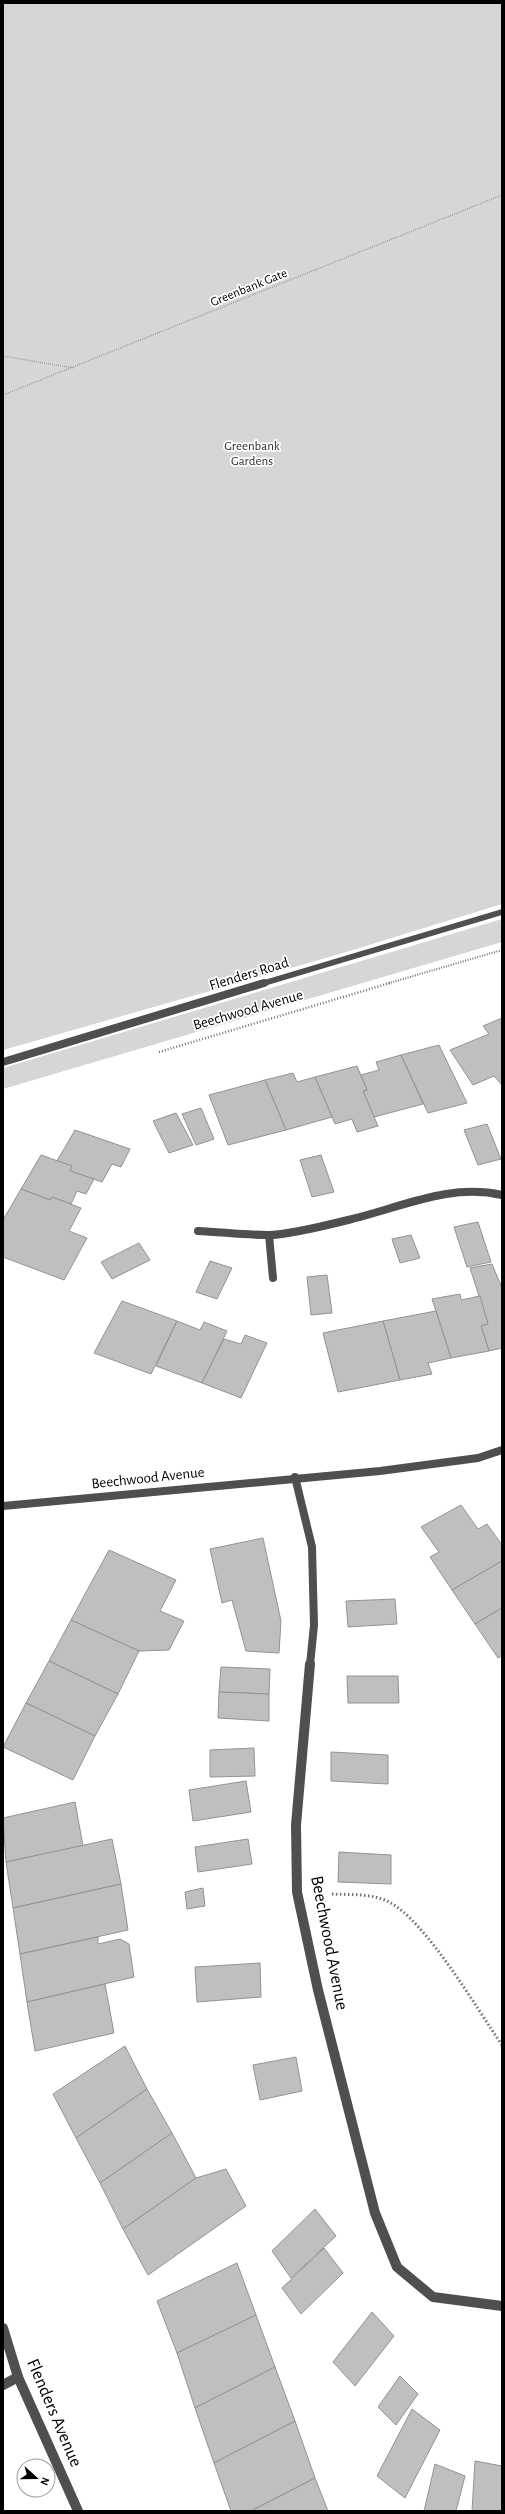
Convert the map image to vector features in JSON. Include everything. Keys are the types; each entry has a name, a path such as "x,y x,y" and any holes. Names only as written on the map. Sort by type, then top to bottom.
{"street":[{"name":"Flenders Road","path":"3,1062 502,912"},
{"path":"198,1230 269,1235 350,1220 405,1202 449,1193 484,1191 502,1195"},
{"path":"269,1235 274,1278"},
{"name":"Beechwood Avenue","path":"3,1506 380,1471 478,1458 502,1450"},
{"name":"Beechwood Avenue","path":"295,1478 312,1547 314,1625 296,1825 298,1892 318,1990 375,2213 397,2267 433,2297 502,2306"},
{"name":"Flenders Avenue","path":"3,2328 18,2377 78,2511"},
{"path":"3,2385 18,2377"}],"path":[{"name":"Greenbank Gate","path":"3,395 76,368 502,195"},
{"path":"3,356 76,368"},
{"name":"Beechwood Avenue","path":"154,1053 502,950"},
{"path":"298,1892 373,1896 391,1902 412,1918 502,2045"}],"green space":[{"name":"Greenbank Gardens","path":"3,3 502,3 502,904 343,953 3,1050"},
{"path":"502,919 502,942 3,1089 3,1068"}],"building":[{"path":"502,1018 502,1085 494,1076 473,1085 450,1050 489,1034 483,1026"},
{"path":"439,1045 467,1103 428,1113 401,1055"},
{"path":"401,1055 423,1104 374,1117 363,1091 367,1090 361,1075 379,1070 376,1062"},
{"path":"357,1066 367,1090 363,1091 378,1126 357,1132 352,1119 335,1124 315,1077"},
{"path":"293,1073 297,1082 315,1077 332,1117 286,1130 265,1080"},
{"path":"265,1080 286,1130 228,1145 209,1095"},
{"path":"201,1108 214,1139 196,1145 182,1114"},
{"path":"176,1113 193,1145 169,1153 153,1121"},
{"path":"487,1124 501,1159 478,1165 464,1130"},
{"path":"75,1130 130,1149 121,1167 112,1164 102,1182 70,1171 72,1166 57,1161"},
{"path":"41,1155 72,1166 70,1171 94,1179 86,1194 77,1191 71,1204 52,1197 50,1200 21,1189"},
{"path":"321,1155 334,1192 312,1197 300,1160"},
{"path":"21,1189 50,1200 52,1197 81,1208 69,1231 87,1238 64,1280 3,1257 3,1220"},
{"path":"478,1222 491,1262 467,1267 454,1227"},
{"path":"411,1235 420,1258 400,1263 392,1239"},
{"path":"139,1243 150,1260 112,1279 101,1262"},
{"path":"210,1261 232,1268 217,1299 196,1292"},
{"path":"492,1264 502,1288 502,1348 489,1351 481,1326 488,1324 470,1268"},
{"path":"327,1275 332,1313 311,1315 307,1277"},
{"path":"460,1294 461,1300 480,1296 488,1324 481,1326 489,1351 451,1358 432,1299"},
{"path":"122,1301 177,1321 151,1374 94,1353"},
{"path":"436,1311 451,1358 428,1363 432,1374 400,1380 383,1321"},
{"path":"177,1321 200,1330 204,1322 227,1331 202,1383 156,1366"},
{"path":"383,1321 400,1380 338,1392 323,1333"},
{"path":"245,1335 267,1343 241,1398 202,1383 224,1339 241,1344"},
{"path":"461,1505 478,1529 487,1524 502,1545 502,1561 452,1590 430,1557 439,1552 421,1527"},
{"path":"263,1538 281,1621 279,1653 246,1651 232,1600 222,1603 210,1549"},
{"path":"109,1550 176,1580 160,1611 184,1621 169,1650 139,1651 71,1620"},
{"path":"502,1561 502,1608 475,1624 452,1590"},
{"path":"395,1599 397,1624 348,1627 346,1601"},
{"path":"502,1608 502,1656 498,1658 475,1624"},
{"path":"71,1620 139,1651 118,1694 49,1661"},
{"path":"49,1661 118,1694 95,1736 26,1703"},
{"path":"221,1667 270,1669 269,1694 219,1692"},
{"path":"347,1676 398,1676 399,1703 348,1703"},
{"path":"219,1692 269,1694 269,1721 218,1718"},
{"path":"26,1703 95,1736 73,1780 3,1747"},
{"path":"254,1748 255,1776 210,1777 210,1750"},
{"path":"331,1752 388,1755 388,1784 331,1781"},
{"path":"246,1781 251,1812 193,1821 189,1790"},
{"path":"75,1802 83,1846 6,1862 3,1818"},
{"path":"112,1839 121,1884 13,1908 6,1862"},
{"path":"248,1839 252,1864 198,1872 195,1847"},
{"path":"339,1852 391,1855 391,1884 338,1882"},
{"path":"121,1884 128,1930 20,1954 13,1908"},
{"path":"203,1888 205,1906 187,1909 185,1892"},
{"path":"98,1937 98,1944 120,1939 129,1944 134,1977 27,2002 20,1954"},
{"path":"260,1963 261,1997 197,2002 195,1967"},
{"path":"105,1984 114,2033 35,2051 27,2002"},
{"path":"125,2046 147,2089 76,2138 53,2094"},
{"path":"296,2057 302,2091 260,2100 253,2065"},
{"path":"147,2089 172,2133 100,2183 76,2138"},
{"path":"172,2133 196,2178 123,2229 100,2183"},
{"path":"226,2169 246,2206 148,2275 123,2229 196,2178"},
{"path":"315,2209 336,2236 291,2278 272,2251"},
{"path":"324,2248 343,2273 301,2314 282,2288"},
{"path":"237,2263 256,2315 177,2353 157,2301"},
{"path":"372,2312 394,2336 355,2386 333,2362"},
{"path":"256,2315 275,2367 195,2408 177,2353"},
{"path":"275,2367 295,2421 214,2463 195,2408"},
{"path":"400,2376 418,2394 396,2425 378,2407"},
{"path":"412,2409 440,2430 405,2498 377,2476"},
{"path":"295,2421 315,2478 251,2511 231,2511 214,2463"},
{"path":"475,2461 502,2466 502,2511 472,2511"},
{"path":"435,2464 465,2476 456,2511 424,2511"},
{"path":"315,2478 328,2511 251,2511"}]}
